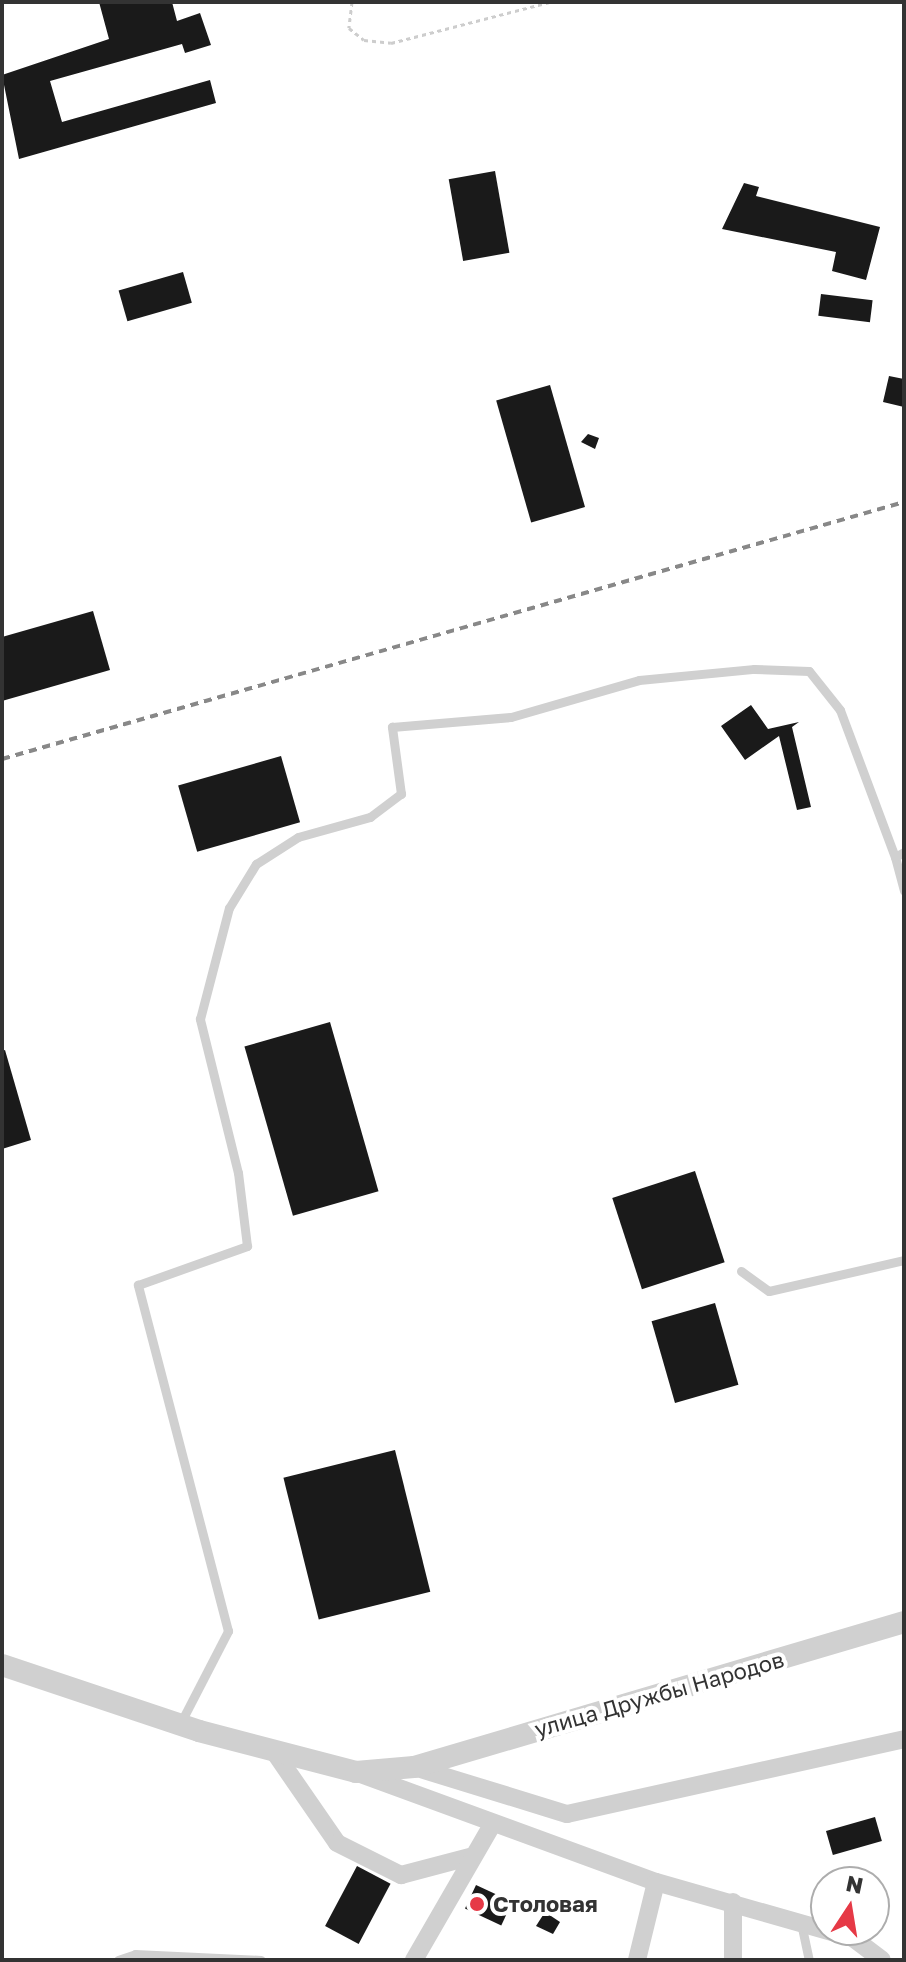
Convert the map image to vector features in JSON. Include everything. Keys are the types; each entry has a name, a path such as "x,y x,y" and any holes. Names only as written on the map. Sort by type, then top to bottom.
{"street":[{"name":"улица Дружбы Народов","path":"2,1665 275,1753 356,1772 414,1767 904,1622"},
{"name":"улица Дружбы Народов","path":"414,1767 567,1814 904,1739"},
{"path":"275,1753 337,1843 401,1875 473,1856"},
{"path":"356,1772 656,1882 853,1938 882,1960"},
{"path":"414,1960 493,1823"},
{"path":"637,1960 656,1882"},
{"path":"733,1902 733,1960"}],"lane":[{"path":"180,1724 228,1631 138,1285 247,1246 238,1173 200,1019 229,908 256,864 298,837 370,817 401,794 392,727 511,717 639,680 754,669 809,671 840,710 900,854 904,891"},
{"path":"741,1271 769,1291 904,1260"},
{"path":"801,1923 809,1960"},
{"path":"118,1960 149,1954 261,1960"}],"path":[{"path":"352,2 349,28 364,40 391,43 549,2"}],"building":[{"path":"99,2 172,2 177,21 200,13 211,45 185,53 182,44 50,81 62,122 210,80 216,103 19,159 2,75 109,39"},
{"path":"495,171 509,253 463,261 449,179"},
{"path":"744,183 759,187 756,196 880,227 866,280 832,271 836,252 722,229"},
{"path":"183,272 192,303 127,321 119,290"},
{"path":"821,294 873,300 870,322 818,316"},
{"path":"889,376 904,379 904,407 883,402"},
{"path":"550,385 585,507 531,523 496,400"},
{"path":"588,434 599,438 595,449 581,442"},
{"path":"93,611 110,670 2,701 2,637"},
{"path":"751,705 768,729 799,722 792,727 811,807 797,810 779,736 745,760 721,726"},
{"path":"281,756 300,822 197,852 178,785"},
{"path":"330,1022 379,1191 293,1216 244,1047"},
{"path":"5,1050 31,1140 2,1149 2,1051"},
{"path":"695,1171 725,1262 642,1289 612,1198"},
{"path":"715,1303 738,1385 675,1403 652,1321"},
{"path":"395,1450 430,1592 319,1619 283,1478"},
{"path":"875,1817 882,1841 833,1855 826,1831"},
{"path":"357,1866 391,1884 359,1944 325,1926"},
{"path":"476,1885 512,1902 501,1925 465,1909"},
{"path":"545,1912 560,1922 553,1934 536,1926"}],"railway":[{"path":"2,759 904,502"}],"place":[{"name":"Столовая","path":"477,1904"}]}
